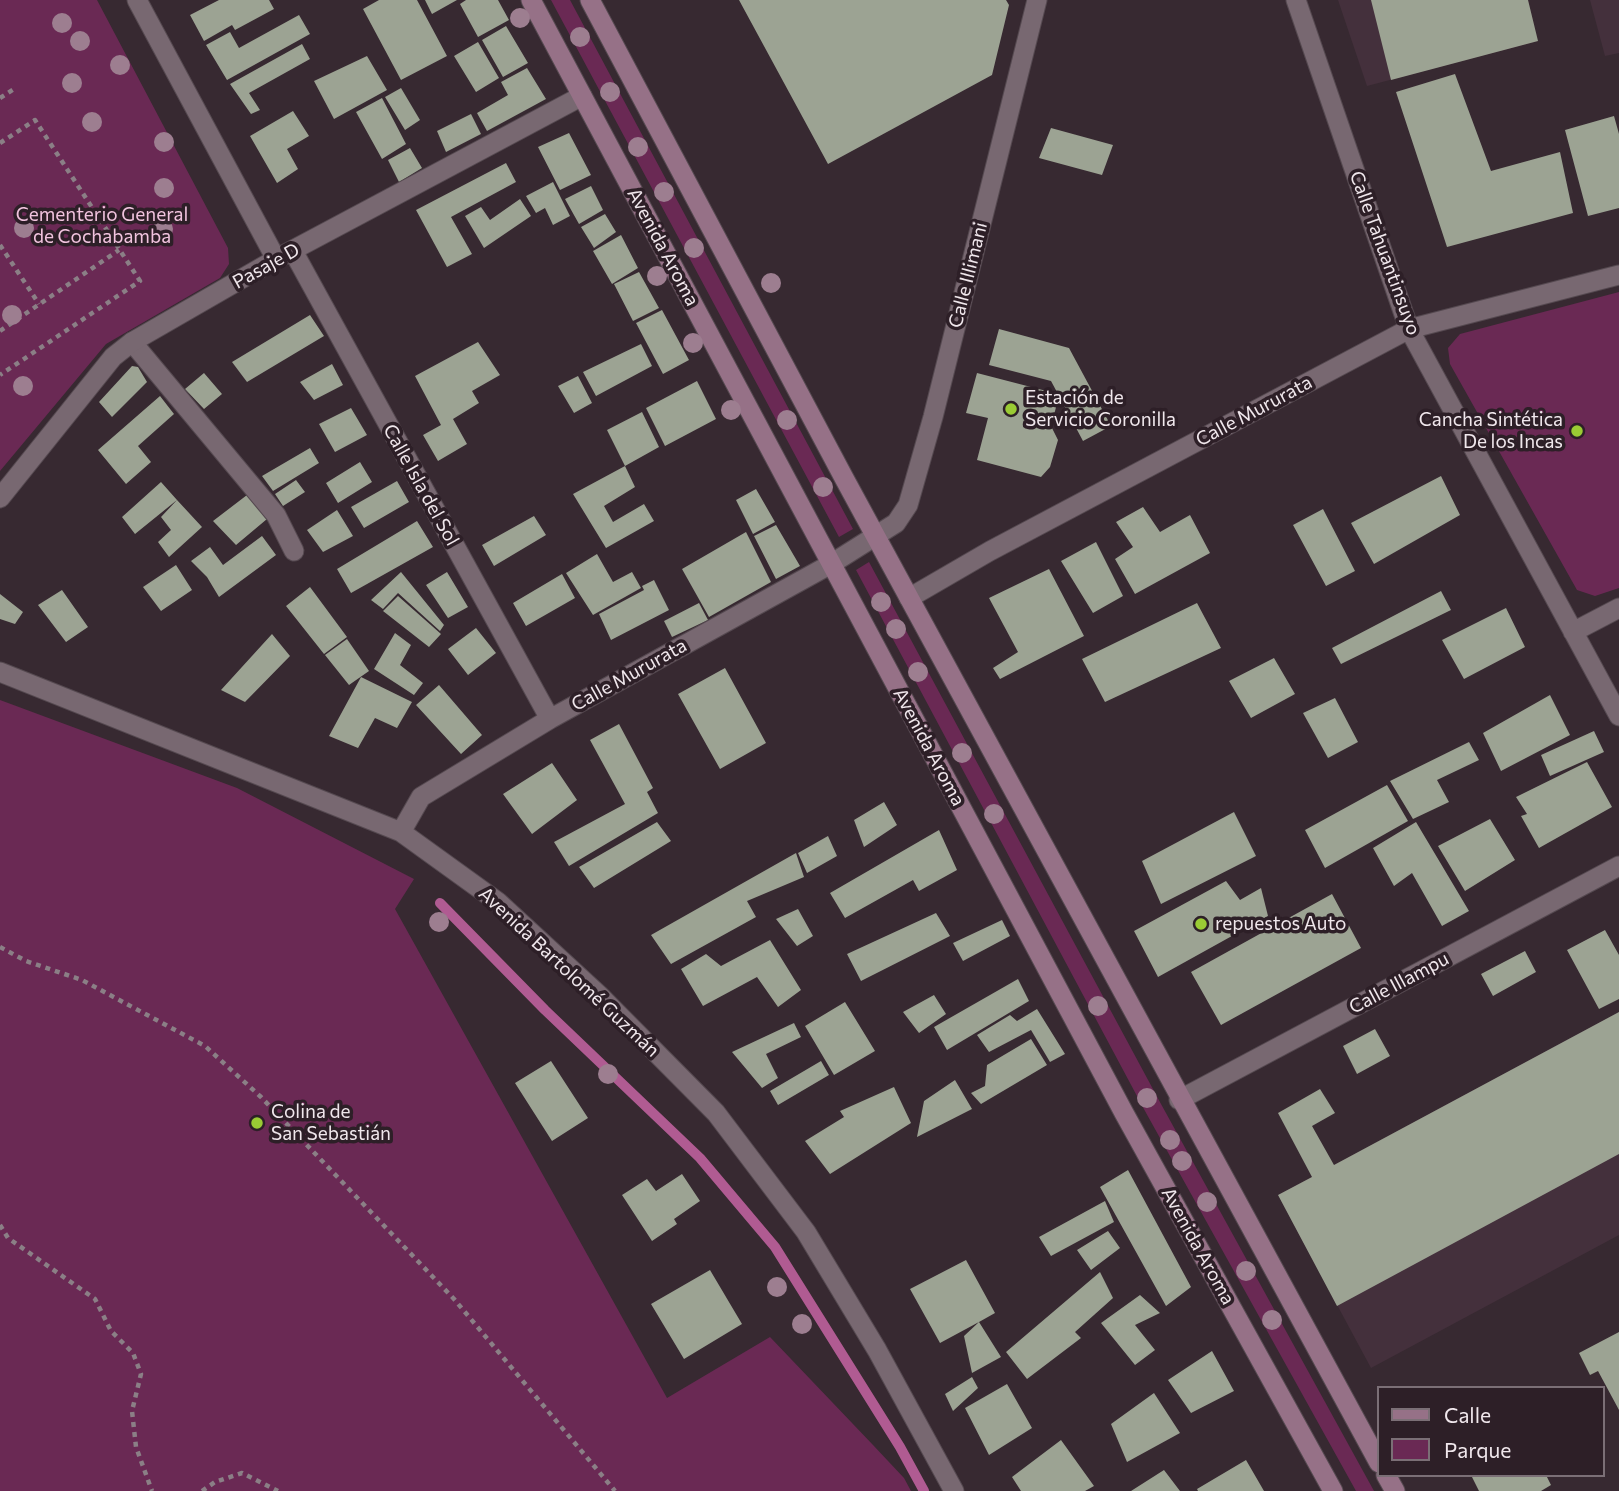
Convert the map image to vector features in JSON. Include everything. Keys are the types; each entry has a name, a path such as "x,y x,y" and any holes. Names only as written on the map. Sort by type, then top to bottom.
{"main road":[{"name":"Avenida Aroma","path":"531,0 1124,1113 1333,1491"},
{"path":"590,0 1179,1100 1378,1461"}],"street":[{"name":"Calle Isla del Sol","path":"137,0 550,719"},
{"name":"Calle Illimani","path":"876,538 897,523 908,505 933,417 1037,0"},
{"name":"Calle Tahuantinsuyo","path":"1296,0 1409,329 1619,716"},
{"name":"Pasaje D","path":"0,498 113,357 132,342 284,255 582,96"},
{"name":"Calle Mururata","path":"909,598 1013,539 1409,329 1619,275"},
{"path":"132,342 276,514 294,551"},
{"name":"Calle Mururata","path":"401,832 421,797 550,719 876,538"},
{"path":"1573,632 1619,608"},
{"name":"Avenida Bartolomé Guzmán","path":"0,671 401,832 498,902 599,995 716,1113 806,1232 877,1350 954,1491"},
{"name":"Calle Illampu","path":"1179,1100 1619,866"}],"path":[{"path":"0,98 14,89"},
{"path":"0,143 35,120 140,281 0,375"},
{"path":"0,245 39,304"},
{"path":"0,331 120,250"},
{"path":"0,947 26,961 82,980 205,1046 261,1097 454,1299 615,1491"},
{"path":"0,1225 8,1238 95,1299 111,1331 133,1353 141,1374 132,1411 135,1447 152,1491"},
{"path":"202,1491 215,1482 242,1473 278,1491"}],"shaded area":[{"path":"1338,0 1528,0 1538,41 1367,86"},
{"path":"1590,0 1619,0 1619,53 1605,56"},
{"path":"1619,1012 1619,1235 1371,1368 1278,1195"}],"green space":[{"name":"Cementerio General de Cochabamba","path":"0,0 97,0 228,248 229,264 220,278 106,344 0,471"},
{"path":"551,0 570,0 853,529 839,537"},
{"path":"1619,292 1619,588 1595,596 1577,590 1450,364 1448,348 1460,334"},
{"path":"869,562 1161,1104 1374,1491 1356,1491 1145,1111 856,570"},
{"name":"Colina de San Sebastián","path":"0,700 237,788 414,879 395,909 667,1398 770,1337 904,1478 911,1491 0,1491"}],"building":[{"path":"219,0 269,0 274,9 235,30 232,25 204,41 190,15"},
{"path":"379,0 417,0 447,56 401,80 363,9"},
{"path":"425,0 457,0 432,14"},
{"path":"466,0 498,0 509,20 478,37 460,4"},
{"path":"739,0 1006,0 1009,5 992,75 828,164"},
{"path":"1371,0 1528,0 1538,41 1391,80"},
{"path":"299,15 310,34 227,80 206,45 230,32 239,48"},
{"path":"506,26 528,63 503,77 482,40"},
{"path":"478,42 499,78 476,92 454,56"},
{"path":"302,44 310,59 249,93 260,110 251,114 230,84"},
{"path":"367,56 387,90 334,119 314,81"},
{"path":"527,68 546,99 487,131 477,113 508,95 501,82"},
{"path":"1455,74 1491,171 1560,152 1573,213 1447,247 1396,92"},
{"path":"401,88 420,120 405,130 385,97"},
{"path":"382,98 406,144 382,159 356,112"},
{"path":"293,111 309,136 287,149 298,169 277,183 250,136"},
{"path":"471,114 481,134 446,152 437,131"},
{"path":"1614,116 1619,134 1619,208 1588,216 1565,130"},
{"path":"1051,128 1113,145 1102,175 1039,158"},
{"path":"569,133 591,175 560,190 538,147"},
{"path":"410,148 422,168 399,182 388,160"},
{"path":"506,163 516,182 451,217 472,254 447,267 416,210"},
{"path":"553,182 570,216 553,225 545,208 536,213 526,196"},
{"path":"591,186 603,210 579,224 565,199"},
{"path":"520,199 531,216 484,248 465,216 481,207 490,220"},
{"path":"605,214 616,232 594,248 581,227"},
{"path":"621,235 638,268 612,284 593,251"},
{"path":"639,272 659,308 633,321 614,284"},
{"path":"662,310 689,360 663,374 636,323"},
{"path":"310,315 324,336 247,382 232,362"},
{"path":"999,329 1069,348 1111,426 1083,441 1059,396 1051,426 1058,440 1050,467 1041,477 977,460 988,418 966,413 977,373 1058,394 1051,381 989,365"},
{"path":"478,342 500,375 472,391 479,403 453,419 467,444 438,461 423,435 441,425 415,376"},
{"path":"641,344 652,366 596,396 583,372"},
{"path":"332,364 343,385 314,400 300,382"},
{"path":"132,366 138,367 147,382 112,417 99,402"},
{"path":"204,373 222,394 204,409 185,389"},
{"path":"578,376 592,403 574,413 558,386"},
{"path":"697,381 716,419 665,446 646,408"},
{"path":"160,396 174,414 138,446 151,462 126,484 98,450"},
{"path":"351,408 367,435 335,452 319,424"},
{"path":"642,412 659,447 625,466 607,430"},
{"path":"310,448 319,463 273,491 262,476"},
{"path":"360,462 372,482 338,503 326,483"},
{"path":"625,466 635,487 604,506 613,522 644,504 654,521 606,548 573,494"},
{"path":"1441,476 1460,515 1374,564 1351,523"},
{"path":"296,480 305,492 283,506 275,494"},
{"path":"397,481 409,502 364,528 351,507"},
{"path":"161,482 177,500 135,534 122,517"},
{"path":"756,489 775,522 753,534 736,500"},
{"path":"247,495 267,519 236,545 213,521"},
{"path":"177,500 202,527 169,557 158,542 171,530 161,517"},
{"path":"1143,507 1160,532 1190,515 1210,553 1135,594 1115,559 1133,547 1116,522"},
{"path":"1323,509 1355,571 1326,586 1293,525"},
{"path":"337,510 353,536 323,552 307,530"},
{"path":"534,516 546,535 494,566 482,545"},
{"path":"417,521 433,547 351,593 337,569"},
{"path":"776,525 800,566 776,579 754,536"},
{"path":"746,532 771,582 709,617 682,569"},
{"path":"262,536 276,555 219,597 207,577 191,561 210,547 223,565"},
{"path":"1096,542 1123,596 1093,613 1061,561"},
{"path":"597,554 613,582 632,572 641,588 593,615 566,573"},
{"path":"176,565 192,590 161,611 143,587"},
{"path":"1049,569 1084,636 1000,679 993,668 1018,652 989,598"},
{"path":"401,572 444,625 440,631 398,593 383,609 371,600"},
{"path":"447,572 468,607 448,618 426,585"},
{"path":"562,574 575,598 526,626 513,603"},
{"path":"654,580 669,610 611,640 599,614 644,590 642,586"},
{"path":"310,587 347,637 324,654 286,606"},
{"path":"62,590 88,627 66,642 38,605"},
{"path":"1441,591 1451,610 1341,664 1332,648"},
{"path":"0,594 23,612 15,624 0,619"},
{"path":"398,596 441,634 429,647 383,611"},
{"path":"699,603 708,620 672,637 664,621"},
{"path":"1197,603 1221,648 1105,702 1082,659"},
{"path":"1506,608 1525,647 1464,679 1442,640"},
{"path":"476,628 496,653 468,675 448,649"},
{"path":"395,633 411,645 400,665 423,683 414,695 374,669"},
{"path":"272,634 290,656 245,702 221,690"},
{"path":"347,639 369,671 349,685 325,655"},
{"path":"1274,658 1295,694 1251,718 1229,681"},
{"path":"725,668 766,743 720,769 678,694"},
{"path":"361,677 412,702 397,728 375,718 358,748 329,736"},
{"path":"439,685 482,735 461,754 416,705"},
{"path":"1550,695 1570,735 1501,771 1483,733"},
{"path":"1335,698 1358,742 1328,758 1303,713"},
{"path":"619,724 653,788 647,792 658,813 569,866 554,842 625,804 590,740"},
{"path":"1594,731 1604,752 1550,776 1541,755"},
{"path":"1469,742 1479,760 1437,780 1449,802 1413,819 1390,781"},
{"path":"1587,762 1612,807 1539,848 1521,816 1527,814 1516,797"},
{"path":"552,763 577,800 532,834 503,794"},
{"path":"1387,785 1408,821 1325,868 1305,830"},
{"path":"884,802 897,825 864,847 854,820"},
{"path":"1234,812 1256,856 1161,904 1142,861"},
{"path":"1490,819 1515,860 1465,891 1438,846"},
{"path":"657,822 671,841 594,888 579,867"},
{"path":"1416,822 1469,911 1442,926 1412,873 1394,886 1373,848"},
{"path":"939,830 957,870 919,891 913,880 845,918 830,893"},
{"path":"828,836 837,856 807,873 798,853"},
{"path":"796,853 804,877 747,901 756,917 671,964 651,935"},
{"name":"repuestos Auto","path":"1226,881 1240,900 1261,888 1268,916 1158,977 1134,931"},
{"path":"1332,894 1361,948 1221,1025 1191,972"},
{"path":"798,909 813,936 797,946 776,919"},
{"path":"936,913 950,936 861,981 847,954"},
{"path":"1002,920 1010,936 963,961 953,943"},
{"path":"1605,930 1619,955 1619,999 1599,1009 1567,950"},
{"path":"770,940 801,990 778,1007 757,977 703,1006 681,969 706,954 721,966"},
{"path":"1525,951 1536,972 1493,996 1481,974"},
{"path":"1018,979 1029,1001 947,1050 934,1027"},
{"path":"934,995 946,1014 919,1033 903,1012"},
{"path":"845,1002 875,1051 834,1075 805,1026"},
{"path":"1037,1009 1065,1054 1050,1062 1031,1030 989,1052 977,1035 1010,1015 1017,1021"},
{"path":"1619,1012 1619,1154 1337,1306 1278,1195 1312,1177 1278,1113 1320,1089 1335,1113 1312,1126 1334,1165"},
{"path":"794,1023 801,1037 766,1054 778,1078 762,1088 732,1052"},
{"path":"1375,1029 1390,1056 1357,1074 1343,1046"},
{"path":"1031,1039 1047,1065 981,1104 971,1093 985,1086 987,1065"},
{"path":"551,1061 588,1118 552,1141 515,1083"},
{"path":"821,1061 829,1075 778,1105 770,1091"},
{"path":"955,1080 972,1109 917,1137 924,1101"},
{"path":"894,1087 911,1123 830,1174 805,1141 844,1117 840,1111"},
{"path":"1128,1170 1191,1287 1166,1306 1100,1187"},
{"path":"682,1174 700,1201 674,1219 677,1224 652,1241 622,1195 647,1179 656,1191"},
{"path":"1105,1201 1114,1222 1051,1256 1039,1237"},
{"path":"1108,1231 1120,1248 1091,1270 1077,1250"},
{"path":"966,1260 995,1313 940,1343 910,1289"},
{"path":"710,1270 742,1324 684,1359 651,1304"},
{"path":"1100,1272 1113,1298 1075,1332 1081,1338 1027,1379 1006,1352"},
{"path":"1140,1295 1160,1313 1135,1325 1155,1350 1135,1365 1101,1323"},
{"path":"979,1322 1001,1357 972,1373 964,1336"},
{"path":"1619,1332 1619,1410 1598,1371 1590,1375 1579,1353"},
{"path":"1212,1351 1234,1391 1191,1413 1168,1380"},
{"path":"972,1377 978,1388 953,1411 945,1394"},
{"path":"1007,1384 1032,1428 989,1455 965,1408"},
{"path":"1154,1393 1180,1433 1127,1462 1111,1424"},
{"path":"1061,1440 1094,1486 1085,1491 1021,1491 1012,1477"},
{"path":"1246,1460 1264,1491 1198,1491 1197,1489"},
{"path":"1164,1470 1180,1491 1131,1491"},
{"path":"1472,1477 1547,1477 1551,1485 1541,1491 1479,1491"}],"waterway":[{"path":"440,903 545,1010 700,1158 775,1247 900,1447 924,1491"}],"place":[{"name":"Estación de Servicio Coronilla","path":"1011,409"},
{"name":"Cancha Sintética De los Incas","path":"1577,431"},
{"name":"repuestos Auto","path":"1201,924"},
{"name":"Colina de San Sebastián","path":"257,1123"}]}
